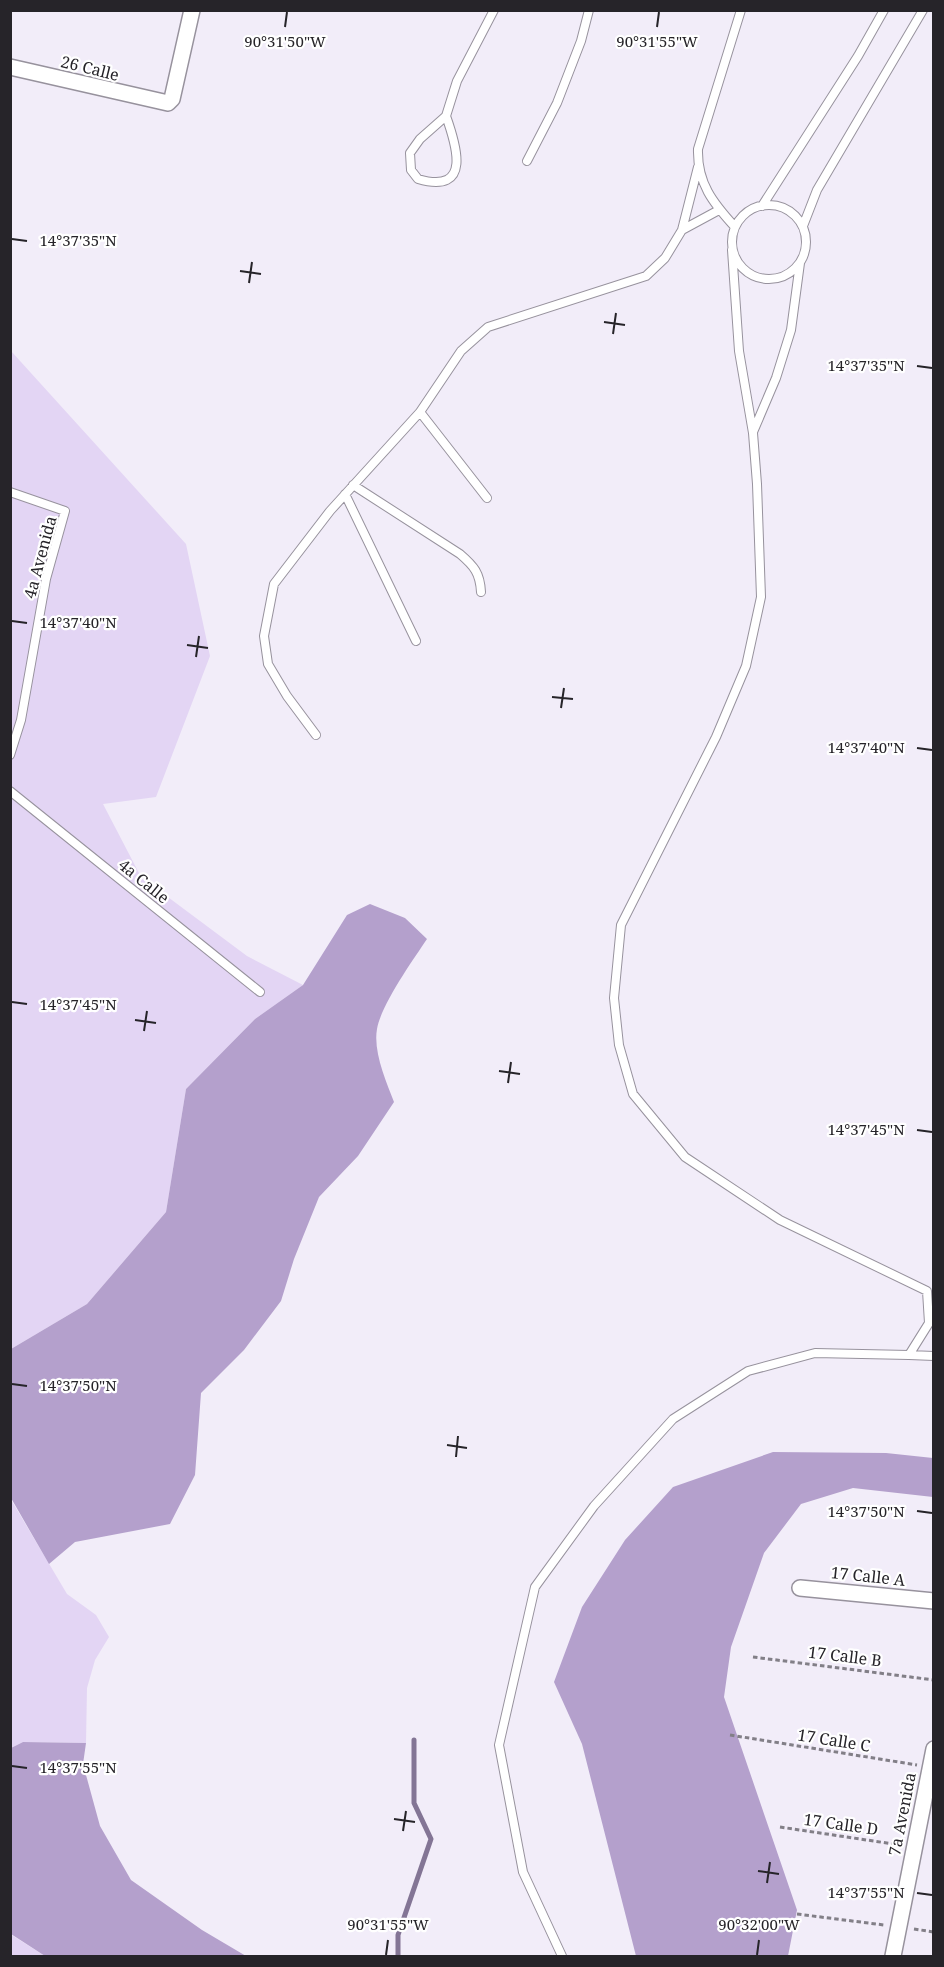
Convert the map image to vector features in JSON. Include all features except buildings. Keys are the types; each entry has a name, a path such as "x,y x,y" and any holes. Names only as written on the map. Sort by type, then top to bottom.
{"street":[{"name":"26 Calle","path":"10,67 161,104 172,99 192,10"},
{"name":"17 Calle A","path":"800,1588 933,1601"},
{"name":"7a Avenida","path":"893,1956 901,1927 913,1847 933,1749"}],"lane":[{"path":"446,116 457,147 456,168 449,177 439,181 418,179 411,170 410,153 420,139 446,116 457,81 494,10"},
{"path":"527,161 557,103 581,40 589,10"},
{"path":"316,735 287,696 268,664 264,636 274,584 345,494 420,412 460,351 488,327 646,276 665,258 682,230 698,167 698,149 741,10"},
{"path":"762,206 858,56 884,10"},
{"path":"803,226 820,184 923,10"},
{"path":"698,167 704,186 719,210 735,226"},
{"path":"732,249 744,270 766,279 779,278 791,272 800,263 806,252 807,238 803,226 785,208 762,206 751,210 735,226 732,249 740,360 753,433 761,597 746,666 716,737 621,925 614,998 619,1045 633,1094 685,1157 780,1220 927,1291 929,1323 909,1355"},
{"path":"682,230 719,210"},
{"path":"753,433 776,378 791,330 800,263"},
{"path":"420,412 487,498"},
{"path":"353,485 460,554 475,568 480,578 481,592"},
{"name":"4a Avenida","path":"10,492 62,507 65,517 46,579 21,720 10,755"},
{"path":"345,494 416,641"},
{"name":"4a Calle","path":"10,791 260,992"},
{"path":"562,1956 523,1872 499,1745 535,1587 594,1506 673,1419 748,1371 815,1353 933,1356"}],"path":[{"name":"17 Calle B","path":"753,1657 933,1680"},
{"name":"17 Calle C","path":"730,1735 929,1767"},
{"name":"17 Calle D","path":"780,1827 913,1847"},
{"path":"797,1914 933,1932"}],"shaded area":[{"path":"11,351 186,544 210,656 156,797 103,804 141,877 247,956 303,985 255,1019 186,1089 166,1212 87,1304 11,1349"},
{"path":"370,904 405,918 427,939 391,996 377,1029 379,1057 394,1102 358,1156 319,1197 294,1259 281,1301 244,1350 201,1393 195,1475 170,1524 75,1542 49,1564 11,1498 11,1349 87,1304 166,1212 186,1089 255,1019 303,985 347,915"},
{"path":"773,1452 886,1453 933,1458 933,1497 853,1488 801,1504 764,1553 731,1647 724,1697 797,1910 788,1956 636,1956 582,1744 554,1682 582,1607 625,1540 673,1487"},
{"path":"10,1498 67,1594 96,1615 109,1637 95,1660 87,1688 86,1743 23,1742 11,1748"},
{"path":"23,1742 86,1743 83,1764 100,1826 131,1880 202,1930 246,1956 45,1956 11,1934 11,1748"},
{"path":"10,1934 45,1956 11,1956"}],"waterway":[{"path":"398,1956 398,1935 431,1839 414,1803 414,1740"}]}
